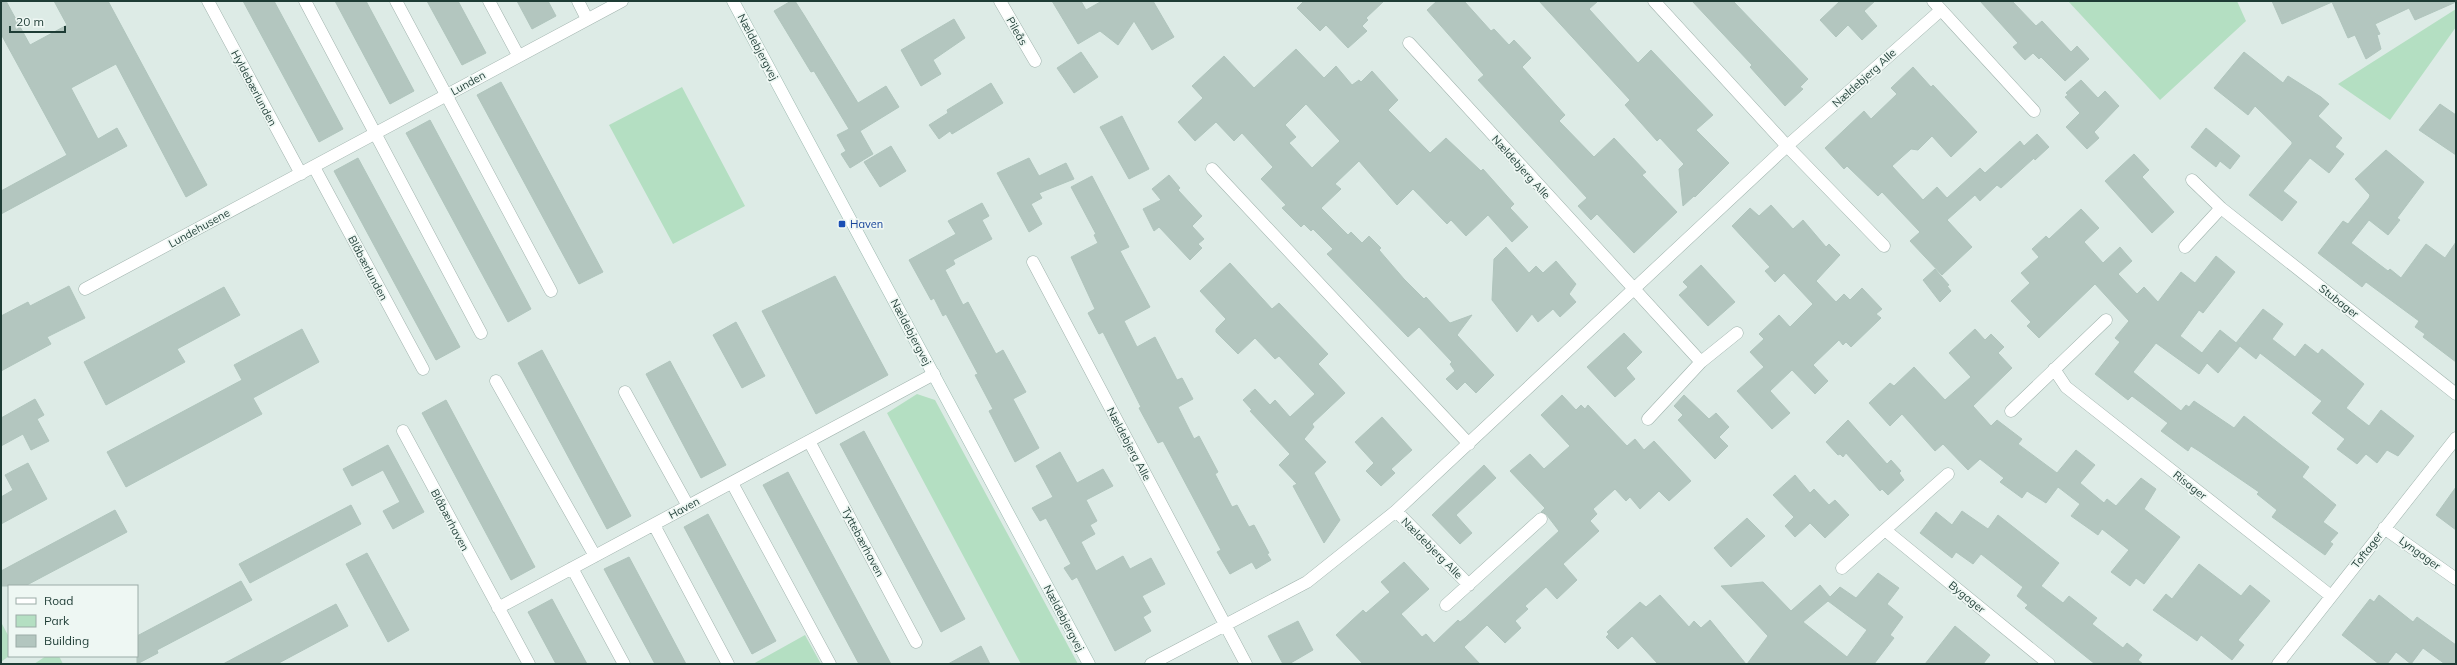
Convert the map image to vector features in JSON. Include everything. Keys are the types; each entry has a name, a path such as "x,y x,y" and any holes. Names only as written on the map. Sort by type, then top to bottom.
{"street":[{"name":"Hyldebærlunden","path":"208,1 301,174"},
{"path":"305,1 481,332"},
{"path":"396,1 551,291"},
{"path":"489,1 518,55"},
{"path":"578,1 587,19"},
{"name":"Lunden","path":"314,167 518,55 622,1"},
{"name":"Nældebjergvej","path":"733,1 1089,664"},
{"name":"Pileås","path":"1000,1 1035,61"},
{"path":"1654,1 1787,146 1884,246"},
{"name":"Nældebjerg Alle","path":"1151,664 1307,582 1396,512 1937,5 2034,111"},
{"name":"Nældebjerg Alle","path":"1409,43 1633,290 1701,362"},
{"name":"Lundehusene","path":"85,289 314,167"},
{"name":"Blåbærlunden","path":"314,167 423,369"},
{"path":"1212,169 1469,444"},
{"name":"Stubager","path":"2192,180 2221,208 2456,394"},
{"path":"2185,247 2221,208"},
{"name":"Nældebjerg Alle","path":"1033,262 1246,664"},
{"path":"2011,411 2106,320"},
{"path":"1648,419 1701,362 1737,333"},
{"name":"Risager","path":"2054,369 2066,387 2331,596"},
{"name":"Haven","path":"498,608 934,374"},
{"path":"496,381 595,556"},
{"path":"625,392 688,506"},
{"name":"Blåbærhaven","path":"403,431 498,608"},
{"name":"Toftager","path":"2278,664 2456,438"},
{"name":"Tyttebærhaven","path":"809,441 916,642"},
{"path":"1842,568 1948,474"},
{"path":"732,483 830,664"},
{"name":"Nældebjerg Alle","path":"1396,512 1469,585"},
{"name":"Nældebjerg Alle","path":"1446,605 1541,519"},
{"path":"654,525 728,664"},
{"name":"Lyngager","path":"2384,528 2456,579"},
{"name":"Bygager","path":"1885,530 2049,664"},
{"path":"572,568 624,664"},
{"path":"498,608 529,664"}],"green space":[{"path":"2068,1 2237,1 2246,21 2160,100"},
{"path":"2456,9 2456,27 2390,120 2338,84"},
{"path":"682,87 745,206 673,244 609,125"},
{"path":"917,394 935,400 1078,664 1021,664 887,413"},
{"path":"2,624 8,635 8,657 1,662"},
{"path":"805,635 821,664 753,664"},
{"path":"44,657 60,657 63,664 34,664"}],"building":[{"path":"1,1 6,1 30,45 67,25 54,1 108,1 207,185 186,197 116,64 71,88 98,139 117,128 127,146 1,214 1,191 67,155 1,34"},
{"path":"243,1 274,1 343,129 319,142"},
{"path":"335,1 366,1 414,91 390,104"},
{"path":"427,1 458,1 486,53 462,65"},
{"path":"517,1 548,1 556,16 532,29"},
{"path":"791,1 795,1 858,103 886,86 899,107 860,131 873,154 850,168 841,154 846,151 837,135 849,129 814,71 811,72 774,11"},
{"path":"1052,1 1081,1 1086,10 1102,1 1153,1 1174,37 1152,50 1134,21 1118,45 1100,31 1078,44"},
{"path":"1304,1 1384,1 1366,18 1368,20 1362,26 1367,31 1348,48 1326,25 1320,31 1297,8"},
{"path":"1437,1 1464,1 1491,31 1494,29 1509,45 1514,40 1531,58 1522,67 1565,115 1559,121 1594,157 1614,138 1646,172 1642,175 1677,212 1634,253 1597,214 1591,220 1578,206 1587,198 1478,80 1484,75 1427,10"},
{"path":"1539,1 1598,1 1589,9 1638,63 1651,50 1713,115 1696,130 1729,163 1695,197 1694,196 1683,206 1679,169 1684,164 1660,138 1657,141 1625,105 1630,100"},
{"path":"1692,1 1733,1 1808,79 1800,87 1803,89 1785,106 1750,67 1752,65"},
{"path":"1840,1 1875,1 1864,11 1877,26 1862,40 1848,25 1836,37 1820,20"},
{"path":"1980,1 2012,1 2036,26 2042,21 2071,52 2077,46 2089,59 2065,81 2041,57 2039,59 2033,53 2025,60 2013,47 2018,43"},
{"path":"2272,1 2456,2 2415,20 2409,8 2375,24 2380,34 2377,35 2381,49 2366,59 2355,35 2348,38 2332,2 2282,24"},
{"path":"954,19 965,38 933,60 941,74 921,86 901,50"},
{"path":"1296,49 1324,78 1336,66 1352,85 1359,80 1361,82 1372,71 1398,100 1388,110 1430,153 1446,138 1481,171 1483,169 1514,204 1510,208 1528,227 1512,242 1488,215 1466,236 1451,220 1447,224 1413,189 1397,205 1359,161 1335,184 1341,189 1321,208 1348,235 1351,232 1362,243 1369,236 1381,248 1379,250 1404,279 1424,299 1426,297 1450,323 1472,315 1457,335 1494,375 1476,393 1465,382 1457,390 1446,379 1455,371 1450,364 1452,362 1419,327 1408,337 1327,254 1333,249 1313,229 1311,231 1304,224 1301,227 1282,208 1286,205 1261,179 1273,167 1242,133 1234,141 1216,122 1195,141 1178,122 1203,98 1192,86 1224,56 1254,88","holes":["1306,104 1340,141 1312,168 1289,143 1296,137 1285,125"]},
{"path":"1081,52 1098,77 1074,93 1057,68"},
{"path":"2244,52 2283,83 2288,76 2321,97 2329,104 2318,116 2342,138 2335,147 2344,154 2329,173 2310,158 2283,191 2297,202 2282,221 2249,195 2292,144 2292,142 2255,106 2248,115 2214,88"},
{"path":"1913,67 1931,87 1933,85 1977,132 1951,157 1932,136 1918,150 1911,149 1892,166 1923,200 1937,187 1947,198 1980,168 1985,173 2020,141 2024,146 2037,134 2049,147 2035,160 2034,158 2001,188 1997,185 1980,201 1975,195 1947,220 1972,247 1942,275 1910,241 1920,232 1882,192 1878,196 1847,166 1844,169 1825,148 1864,111 1871,119 1897,94 1891,88"},
{"path":"2081,80 2098,98 2105,91 2119,106 2094,132 2099,138 2087,149 2066,127 2080,113 2065,97 2068,95 2066,93"},
{"path":"501,82 603,272 579,284 477,95"},
{"path":"991,83 1003,103 952,134 950,131 939,139 929,125 948,113 947,110"},
{"path":"2440,104 2456,115 2456,155 2419,130"},
{"path":"1122,116 1149,169 1129,179 1100,127"},
{"path":"430,120 531,309 508,322 406,133"},
{"path":"2206,128 2240,156 2230,169 2220,161 2216,167 2191,147"},
{"path":"891,146 906,171 880,187 864,162"},
{"path":"2386,150 2424,182 2397,218 2400,220 2388,235 2369,220 2351,243 2388,271 2390,269 2401,278 2426,244 2445,258 2456,242 2456,362 2423,337 2425,334 2415,327 2419,321 2366,282 2362,287 2318,253 2343,221 2348,224 2369,198 2370,195 2355,179"},
{"path":"2134,154 2149,170 2142,177 2174,212 2152,233 2105,181"},
{"path":"358,158 460,347 436,360 334,171"},
{"path":"1029,158 1039,176 1066,163 1074,179 1039,193 1042,198 1031,204 1042,224 1029,232 997,173"},
{"path":"1169,175 1180,188 1178,190 1202,216 1192,226 1204,239 1198,244 1202,248 1190,260 1159,227 1154,231 1143,209 1161,200 1152,189"},
{"path":"1092,176 1129,247 1120,251 1150,307 1124,321 1137,347 1155,337 1177,380 1182,378 1193,399 1178,407 1194,439 1199,436 1218,472 1215,474 1232,507 1237,505 1249,527 1254,525 1269,553 1267,554 1271,560 1256,569 1252,562 1230,574 1217,552 1221,550 1163,441 1158,443 1139,408 1141,407 1103,332 1099,334 1088,313 1095,309 1071,257 1098,243 1094,235 1096,234 1071,187"},
{"path":"982,203 989,216 982,220 992,239 953,260 955,264 945,270 963,305 968,302 996,354 1003,350 1026,392 1013,399 1039,448 1015,462 989,411 993,409 975,375 978,374 946,314 943,316 934,298 931,300 909,260 956,234 948,221"},
{"path":"1771,205 1793,229 1803,220 1826,247 1829,244 1840,255 1816,281 1836,302 1844,294 1850,300 1862,288 1882,309 1876,314 1881,318 1851,347 1846,342 1843,345 1839,340 1813,365 1828,381 1815,394 1792,370 1770,391 1790,413 1772,429 1737,391 1764,367 1750,352 1764,339 1759,334 1779,315 1790,327 1813,304 1784,273 1775,282 1765,271 1770,267 1732,226 1750,208 1759,216"},
{"path":"2081,209 2099,228 2084,242 2103,263 2120,247 2132,261 2118,274 2137,294 2144,287 2158,302 2181,272 2195,283 2216,256 2235,272 2203,313 2199,310 2180,336 2202,353 2220,330 2240,346 2218,373 2207,363 2199,374 2156,343 2133,372 2181,411 2186,405 2189,407 2194,401 2234,428 2244,416 2309,467 2302,477 2336,505 2323,522 2338,533 2330,542 2333,544 2325,555 2272,517 2277,510 2257,494 2259,492 2191,446 2188,451 2161,431 2168,423 2132,396 2128,400 2095,374 2120,342 2115,338 2129,321 2095,284 2039,338 2027,326 2031,322 2011,301 2030,283 2021,273 2039,257 2032,249 2046,236 2049,239"},
{"path":"1506,247 1529,273 1536,266 1543,273 1556,261 1576,284 1569,294 1576,302 1560,317 1553,309 1538,322 1532,314 1517,332 1492,300 1494,259"},
{"path":"1230,263 1272,309 1279,303 1328,354 1318,364 1345,393 1312,424 1314,427 1304,439 1326,462 1314,473 1340,520 1324,543 1293,486 1297,484 1279,465 1290,454 1250,411 1252,410 1243,400 1255,389 1270,405 1275,400 1290,417 1315,394 1279,356 1275,359 1255,338 1238,354 1216,332 1216,329 1226,319 1200,291"},
{"path":"1701,265 1735,302 1708,326 1679,295 1688,287 1683,282"},
{"path":"1935,269 1949,285 1947,286 1951,291 1940,302 1923,280"},
{"path":"835,276 888,375 816,414 762,311"},
{"path":"69,286 85,318 47,337 51,344 1,371 1,316 28,302 30,306"},
{"path":"224,287 240,315 177,349 185,362 106,405 84,362"},
{"path":"2263,309 2283,324 2272,339 2295,357 2305,344 2318,354 2322,349 2364,384 2346,408 2369,426 2381,410 2414,436 2398,456 2387,450 2377,463 2366,454 2357,464 2337,449 2345,439 2312,413 2322,401 2260,353 2256,359 2236,343"},
{"path":"736,322 765,376 742,388 713,335"},
{"path":"302,329 319,362 253,398 262,414 126,487 107,452 242,380 234,365"},
{"path":"1975,329 1985,340 1991,334 2004,347 1998,353 2012,368 1973,406 1991,426 1997,420 2022,439 2018,444 2057,473 2076,450 2095,465 2080,483 2104,503 2107,499 2116,506 2141,478 2156,489 2144,509 2180,537 2144,584 2136,578 2130,586 2111,572 2129,550 2102,529 2098,535 2071,516 2080,504 2058,487 2046,503 2027,491 2022,498 2000,482 2004,478 1980,459 1968,470 1943,444 1935,451 1902,414 1890,426 1869,403 1890,383 1894,386 1914,367 1945,400 1971,377 1949,353"},
{"path":"1624,333 1642,352 1626,368 1635,379 1615,397 1587,367"},
{"path":"542,350 631,516 607,529 518,363"},
{"path":"670,361 726,465 701,478 646,374"},
{"path":"1562,395 1576,410 1581,405 1585,409 1588,405 1627,446 1635,439 1644,450 1654,441 1691,481 1669,501 1659,491 1640,509 1630,497 1626,501 1615,489 1593,509 1597,514 1590,521 1599,531 1563,564 1577,580 1557,599 1546,587 1525,606 1528,609 1515,621 1521,628 1505,643 1487,625 1464,647 1480,664 1363,664 1336,635 1363,610 1366,613 1390,592 1381,582 1404,562 1429,589 1401,614 1422,637 1426,634 1434,643 1458,620 1460,622 1465,618 1559,531 1546,514 1541,512 1545,508 1510,471 1530,454 1544,469 1570,446 1541,415"},
{"path":"1684,395 1709,419 1716,413 1729,427 1719,437 1728,446 1715,459 1678,420 1683,415 1674,406"},
{"path":"35,399 44,415 37,419 49,441 31,450 23,434 1,446 1,418"},
{"path":"446,400 535,567 511,580 422,413"},
{"path":"1382,417 1412,450 1391,469 1395,473 1381,486 1366,471 1374,463 1355,442"},
{"path":"1848,420 1887,464 1891,460 1901,471 1899,473 1904,480 1888,495 1882,489 1880,491 1846,453 1843,457 1840,454 1838,455 1826,442"},
{"path":"864,431 965,619 941,632 840,444"},
{"path":"388,445 424,512 393,529 383,511 400,502 383,470 352,486 343,469"},
{"path":"1060,452 1077,483 1103,469 1113,486 1086,500 1097,521 1090,525 1095,534 1081,542 1096,571 1123,556 1130,569 1151,558 1165,584 1142,596 1151,612 1143,617 1151,631 1115,651 1077,577 1072,580 1064,568 1071,564 1046,518 1040,521 1032,508 1053,497 1036,466"},
{"path":"28,463 47,499 1,524 1,497 13,490 5,475"},
{"path":"1484,465 1496,478 1456,515 1472,533 1460,544 1432,515"},
{"path":"788,472 891,664 859,664 763,485"},
{"path":"1795,475 1810,493 1814,489 1829,505 1835,500 1849,515 1825,538 1810,523 1795,537 1785,526 1794,517 1773,495"},
{"path":"2456,487 2456,530 2436,515"},
{"path":"351,505 361,524 250,583 239,564"},
{"path":"115,510 127,532 27,585 1,586 1,571"},
{"path":"1962,511 1988,529 1998,515 2059,563 2041,586 2063,603 2069,596 2097,618 2092,624 2123,648 2127,643 2142,655 2138,660 2143,664 2095,664 2025,608 2028,605 2017,596 2023,587 1981,554 1973,564 1956,552 1952,558 1920,533 1936,512 1952,525"},
{"path":"708,514 776,641 752,654 684,527"},
{"path":"1747,518 1765,536 1731,567 1714,548"},
{"path":"367,553 409,630 388,642 346,564"},
{"path":"629,557 686,664 655,664 604,569"},
{"path":"2199,564 2241,596 2250,585 2270,601 2238,640 2244,645 2232,660 2201,635 2197,641 2153,610 2166,594 2172,599"},
{"path":"1878,573 1899,588 1887,604 1903,617 1890,635 1894,638 1874,664 1747,664 1768,636 1721,586 1763,582 1791,611 1820,585 1830,597 1840,587 1856,598","holes":["1828,601 1867,630 1847,657 1803,622"]},
{"path":"241,581 252,600 157,650 158,653 137,664 138,635"},
{"path":"1660,595 1689,627 1694,621 1701,628 1710,620 1746,664 1658,664 1632,636 1618,649 1606,637 1609,634 1607,632 1640,602 1646,607"},
{"path":"2379,595 2413,622 2417,617 2456,645 2456,664 2445,664 2423,648 2411,664 2396,652 2387,664 2379,664 2342,635 2370,599 2374,602"},
{"path":"552,599 587,664 556,664 528,612"},
{"path":"336,604 348,626 277,664 223,664"},
{"path":"1298,621 1313,650 1289,664 1283,664 1268,636"},
{"path":"1955,626 1990,655 1983,664 1925,664"},
{"path":"981,646 990,664 948,664"}],"place":[{"name":"Haven","path":"842,224"}]}
